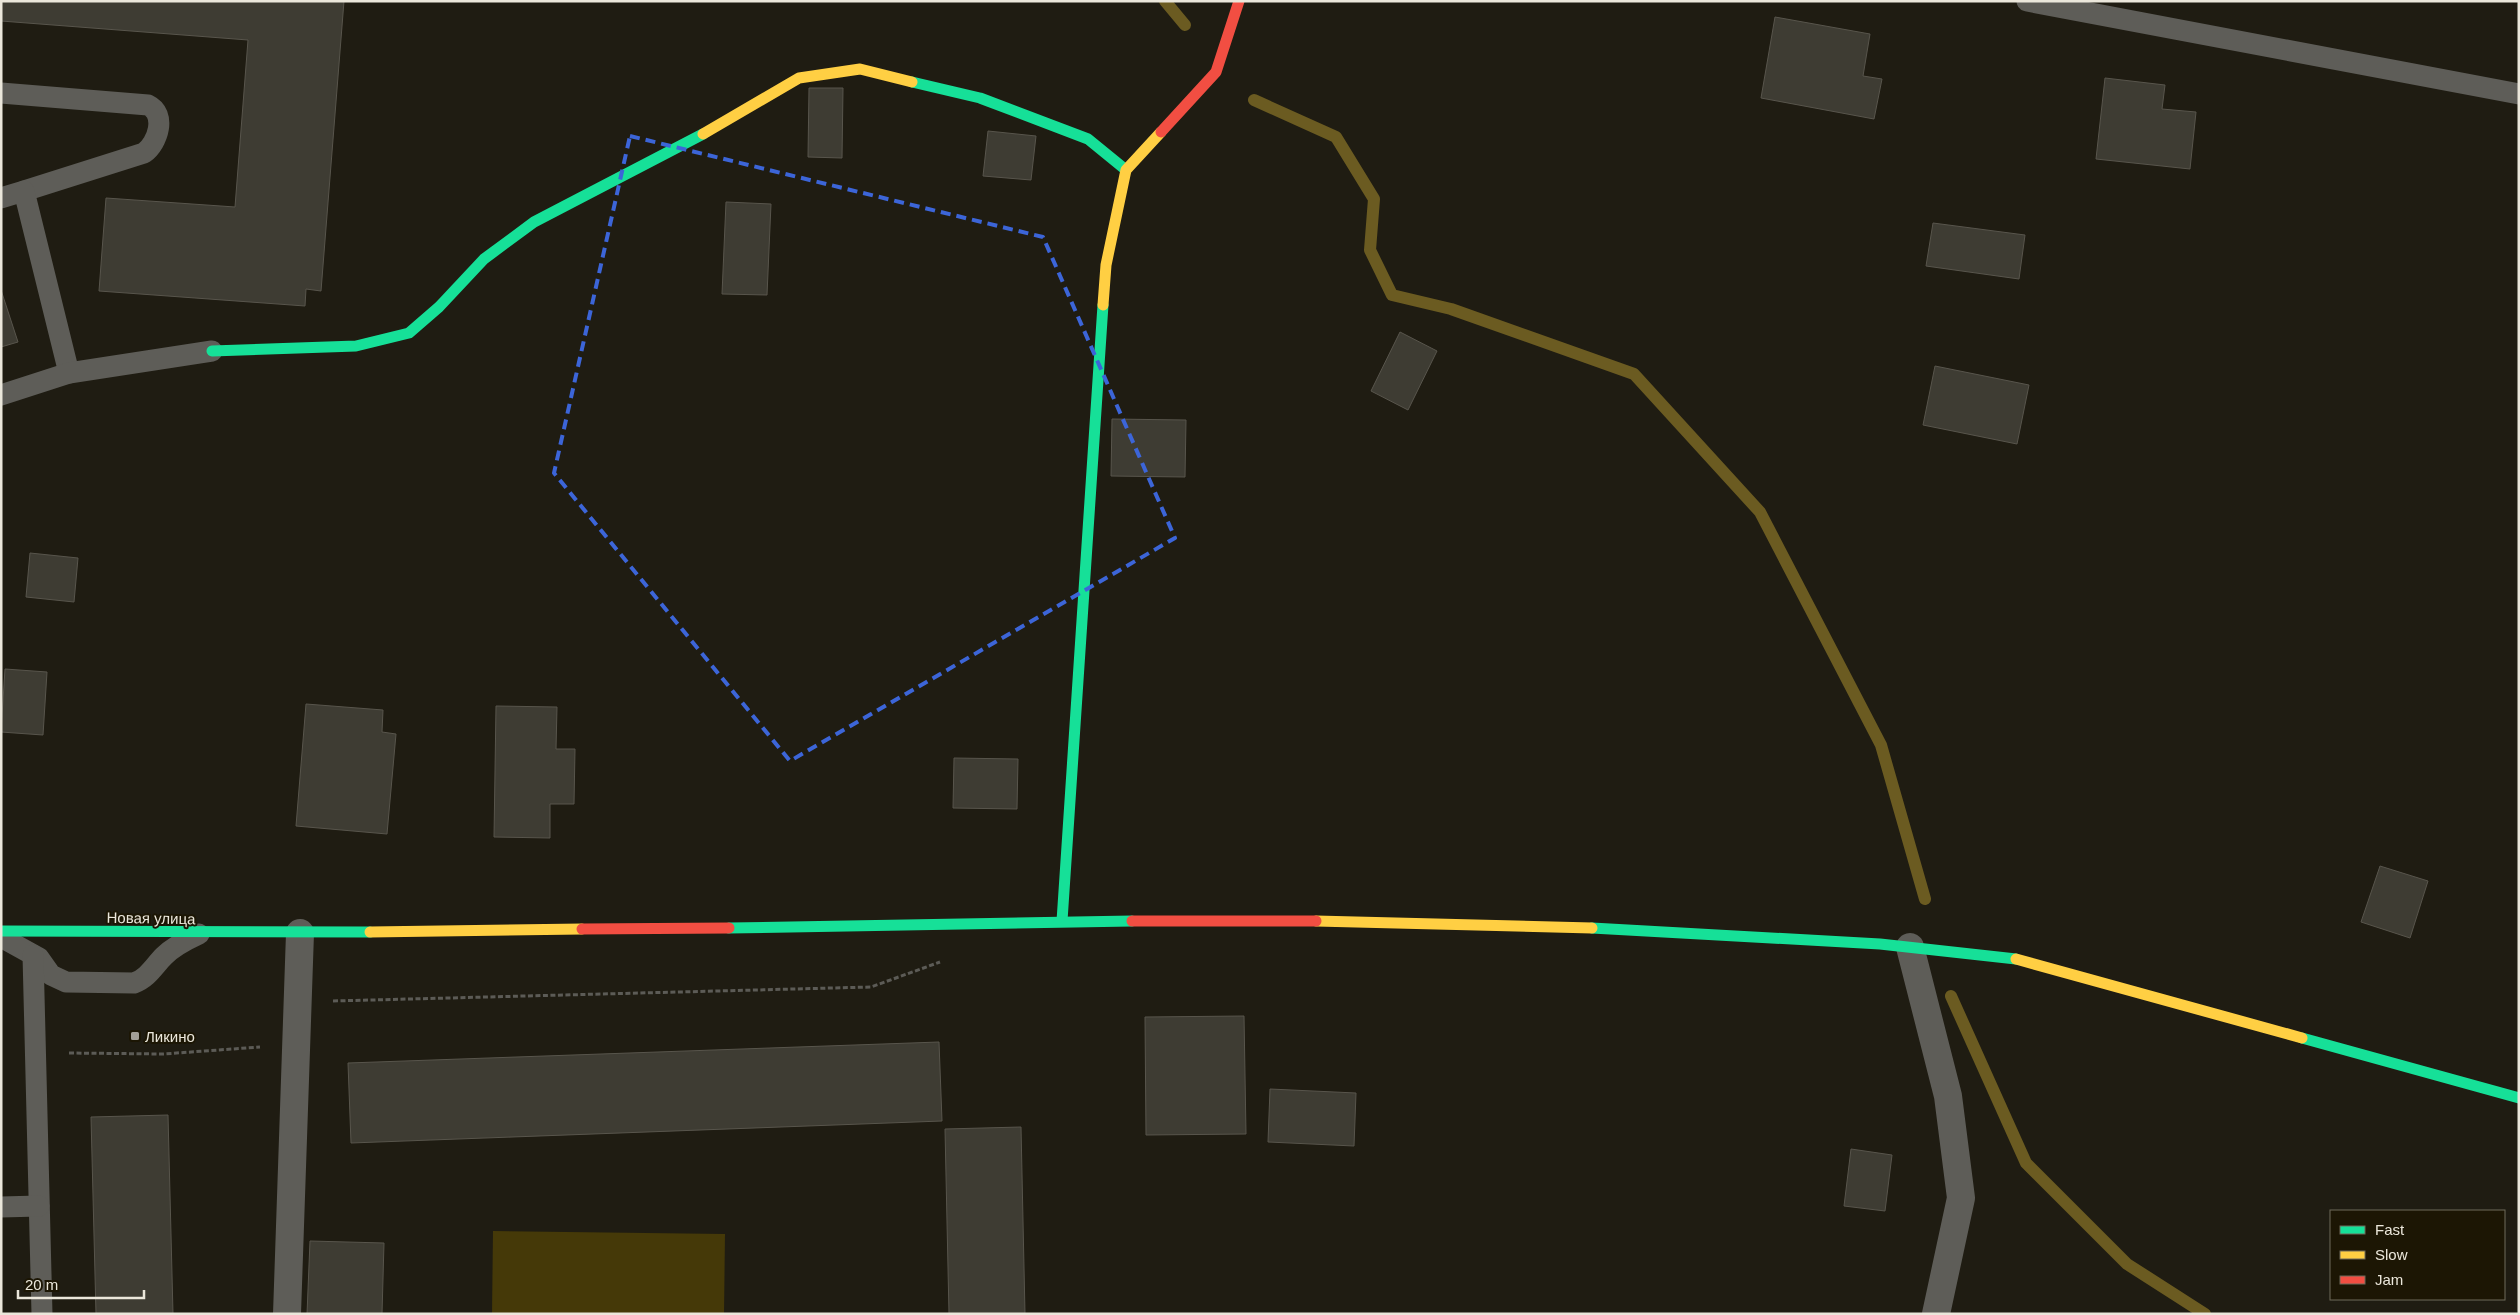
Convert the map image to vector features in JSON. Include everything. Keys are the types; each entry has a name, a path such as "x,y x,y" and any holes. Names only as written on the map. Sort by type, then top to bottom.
{"street":[{"path":"1062,921 1106,265 1126,170 1216,72 1239,1"},
{"path":"212,351 356,346 409,333 439,307 484,259 534,222 702,134 799,78 860,69 980,98 1088,139 1126,170"},
{"name":"Новая улица","path":"1,931 199,934 929,926 1062,921 1310,921 1558,926 1910,947 2017,959 2519,1098"},
{"path":"288,1314 300,933"},
{"path":"1910,947 1948,1096 1961,1198 1936,1314"}],"lane":[{"path":"2027,1 2519,94"},
{"path":"1,93 148,105 155,108 158,115 157,137 153,146 144,153 1,198"},
{"path":"24,191 69,373"},
{"path":"1,395 69,373 212,351"},
{"path":"1,937 33,955 52,976 66,982 134,984 143,980 164,956 181,942 199,934"},
{"path":"33,955 42,1314"},
{"path":"1,1207 39,1206"}],"path":[{"path":"324,1001 871,987 947,960"},
{"path":"36,1053 163,1054 242,1050 260,1047 265,1043"}],"highlighted area":[{"path":"630,136 1043,237 1175,538 790,761 554,473"}],"shaded area":[{"path":"493,1231 725,1234 724,1314 492,1314"}],"building":[{"path":"1,1 344,1 321,291 306,289 305,306 99,291 106,198 235,207 248,40 1,21"},
{"path":"1775,17 1870,34 1863,76 1882,79 1874,119 1761,98"},
{"path":"2105,78 2165,85 2162,109 2196,112 2190,169 2096,159"},
{"path":"809,88 843,88 842,158 808,157"},
{"path":"988,131 1036,136 1031,180 983,176"},
{"path":"726,202 771,204 767,295 722,294"},
{"path":"1933,223 2025,235 2019,279 1926,266"},
{"path":"1,290 18,342 1,347"},
{"path":"1400,332 1437,351 1408,410 1371,391"},
{"path":"1935,366 2029,385 2017,444 1923,425"},
{"path":"1112,419 1186,420 1185,477 1111,476"},
{"path":"30,553 78,558 74,602 26,597"},
{"path":"5,669 47,672 43,735 1,732"},
{"path":"306,704 383,710 382,732 396,734 387,834 296,826"},
{"path":"496,706 557,707 556,749 575,749 574,804 550,804 550,838 494,837"},
{"path":"954,758 1018,759 1017,809 953,808"},
{"path":"2380,866 2428,881 2410,938 2361,922"},
{"path":"1244,1016 1246,1134 1146,1135 1145,1017"},
{"path":"939,1042 942,1121 351,1143 348,1063"},
{"path":"1270,1089 1356,1093 1354,1146 1268,1142"},
{"path":"168,1115 173,1314 96,1314 91,1117"},
{"path":"1021,1127 1025,1314 949,1314 945,1129"},
{"path":"1851,1149 1892,1155 1885,1211 1844,1206"},
{"path":"310,1241 384,1243 382,1314 307,1314"}],"waterway":[{"path":"1165,1 1185,25"},
{"path":"1254,100 1336,137 1374,199 1370,250 1392,295 1451,309 1634,374 1760,512 1881,745 1925,899"},
{"path":"1951,996 2026,1163 2127,1264 2205,1314"}],"traffic: fast":[{"path":"912,82 980,98 1088,139 1126,170"},
{"path":"212,351 356,346 409,333 439,307 484,259 534,222 703,134"},
{"path":"1062,921 1103,305"},
{"path":"729,928 1132,921"},
{"path":"1592,928 1880,944 2016,959"},
{"path":"1,931 370,932"},
{"path":"2302,1038 2519,1098"}],"traffic: slow":[{"path":"703,134 799,78 860,69 912,82"},
{"path":"1103,305 1106,265 1126,170 1161,132"},
{"path":"1316,921 1592,928"},
{"path":"370,932 582,929"},
{"path":"2016,959 2302,1038"}],"traffic: jam":[{"path":"1161,132 1216,72 1239,1"},
{"path":"1132,921 1316,921"},
{"path":"582,929 729,928"}],"place":[{"name":"Ликино","path":"135,1036"}]}
